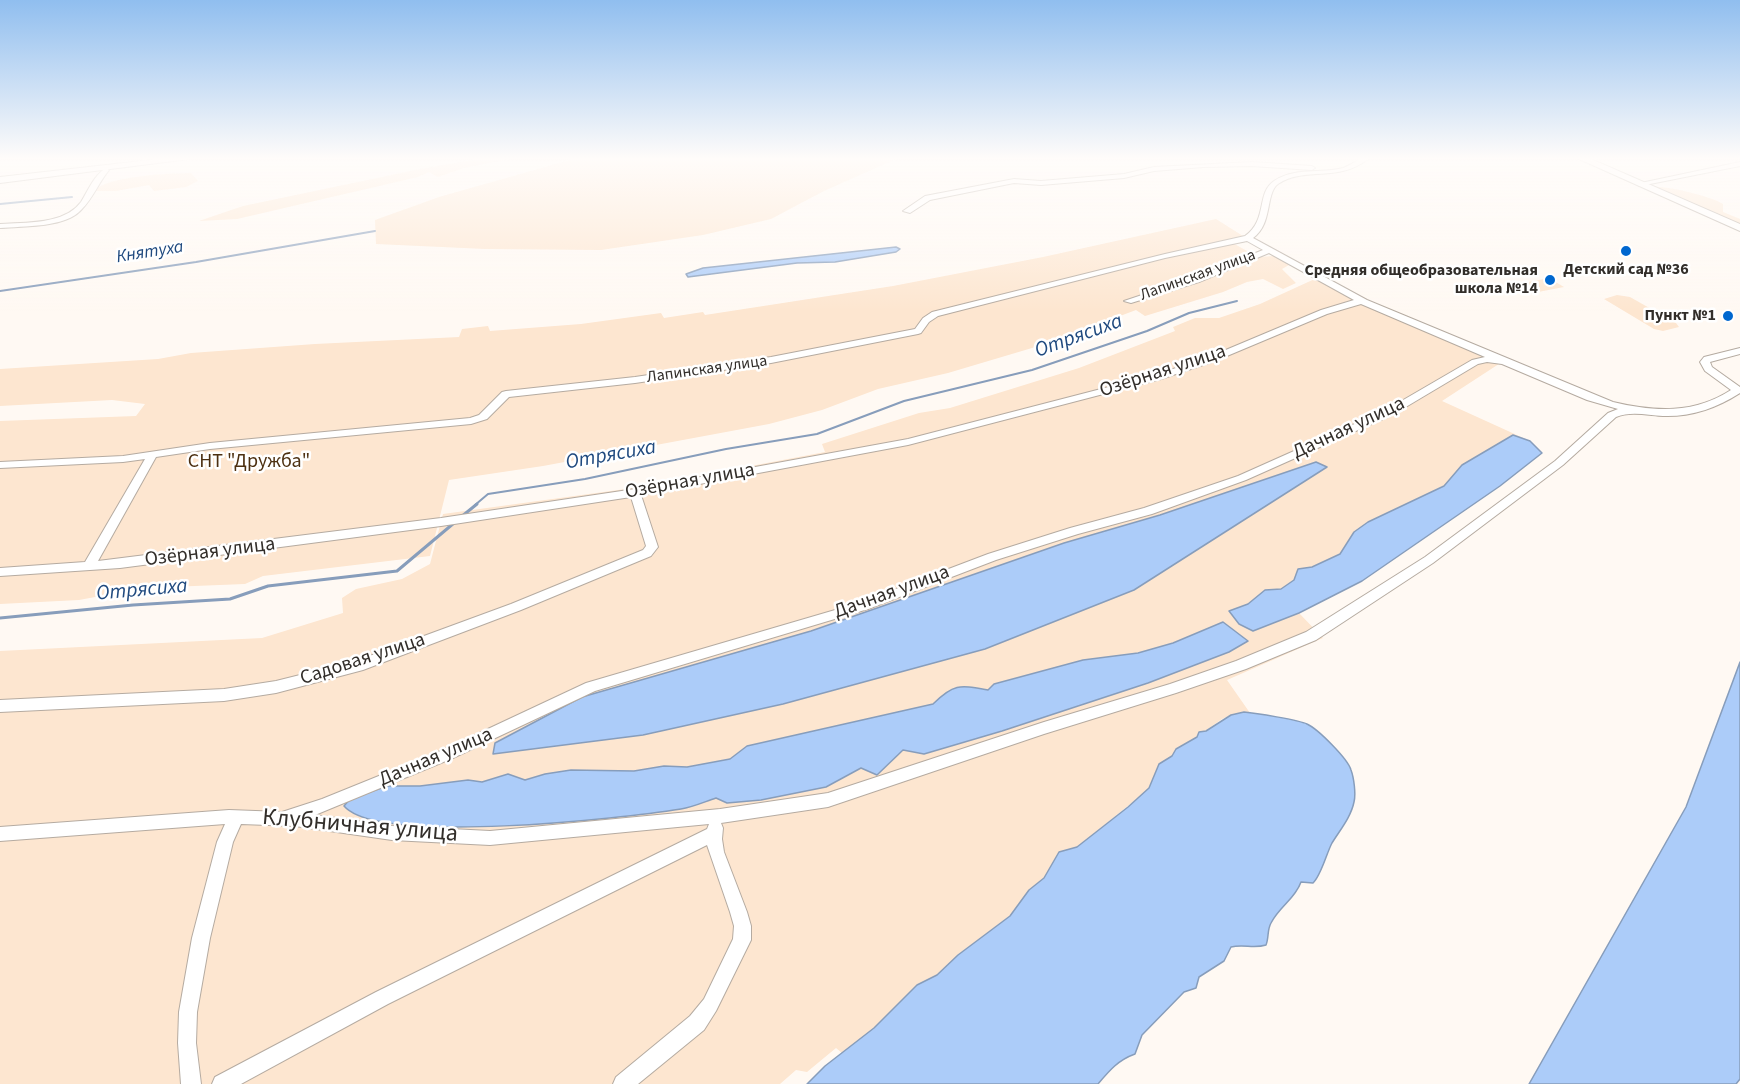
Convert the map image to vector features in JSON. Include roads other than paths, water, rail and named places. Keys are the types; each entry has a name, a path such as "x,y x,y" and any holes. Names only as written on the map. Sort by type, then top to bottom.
{"street":[{"path":"0,226 58,219 71,215 78,210"},
{"name":"Лапинская улица","path":"0,465 105,461 210,446 471,421 483,417 506,394 680,374 830,350 918,331 930,316 952,310 1165,256 1248,238 1259,227 1265,210"},
{"path":"1698,210 1740,228"},
{"path":"1248,238 1361,301 1591,398 1635,411"},
{"name":"Лапинская улица","path":"1128,301 1196,280 1269,250"},
{"name":"Озёрная улица","path":"0,572 88,567 264,547 635,493 908,442 1187,368 1324,312 1361,301"},
{"path":"622,1084 697,1023 710,1005 742,940 744,929 741,916 714,846 713,834 720,816 828,800 858,792 1044,728 1171,689 1311,636 1396,584 1550,470 1612,415 1623,411 1663,414 1683,412 1720,402 1738,390 1708,369 1705,362 1707,359 1740,351"},
{"name":"Дачная улица","path":"278,818 324,805 448,754 591,687 852,609 992,557 1148,511 1242,478 1390,412 1474,362 1487,359 1501,361"},
{"path":"88,567 152,455"},
{"name":"Садовая улица","path":"0,706 224,695 276,687 358,666 516,607 647,553 652,547 635,493"},
{"name":"Клубничная улица","path":"0,834 237,817 316,821 392,833 490,838 720,816"},
{"path":"191,1084 187,1043 188,1012 201,938 225,842 237,817"},
{"path":"222,1084 382,998 713,834"}],"water":[{"path":"896,247 900,249 896,252 835,262 797,263 688,277 686,274 703,268"},
{"path":"1513,435 1530,441 1542,453 1500,486 1362,581 1299,613 1253,631 1239,624 1229,611 1248,604 1265,590 1281,589 1294,580 1298,569 1312,567 1340,554 1354,532 1368,522 1444,486 1462,465"},
{"path":"1316,462 1327,467 1134,590 985,649 783,704 643,735 493,754 495,743 582,697 811,631 1064,543 1160,515"},
{"path":"1223,622 1248,641 1229,652 1148,683 1002,731 924,754 903,750 877,775 861,768 826,787 761,800 727,803 716,798 685,808 652,813 559,823 504,826 403,825 366,818 344,806 350,799 387,786 420,786 468,780 482,782 508,774 525,780 571,770 634,771 664,766 687,767 730,759 747,746 933,704 947,692 958,687 988,690 994,684 1083,660 1138,653 1173,643"},
{"path":"1740,662 1740,1079 1736,1084 1529,1084 1686,807"},
{"path":"1244,712 1295,721 1312,727 1349,765 1354,786 1353,808 1332,843 1319,875 1313,883 1301,882 1271,923 1266,945 1231,947 1224,961 1199,977 1196,988 1184,992 1142,1035 1135,1054 1110,1070 1098,1084 807,1084 825,1066 874,1028 917,985 937,975 958,955 1010,916 1029,890 1044,878 1059,852 1077,847 1128,807 1149,788 1159,764 1172,756 1176,749 1197,737 1199,732 1206,731 1231,715"}],"waterway":[{"name":"Княтуха","path":"0,291 196,262 375,231"},
{"name":"Отрясиха","path":"475,505 488,494 585,479 726,449 817,434 904,401 1032,370 1147,331 1189,313 1237,301"},
{"name":"Отрясиха","path":"461,517 477,504"},
{"name":"Отрясиха","path":"0,618 133,605 230,599 268,586 397,571 454,523"}],"place":[{"name":"Детский сад №36","path":"1626,251"},
{"name":"Средняя общеобразовательная школа №14","path":"1550,280"},
{"name":"Пункт №1","path":"1728,316"}],"park label":[{"name":"СНТ \"Дружба\"","path":"249,463"}]}
